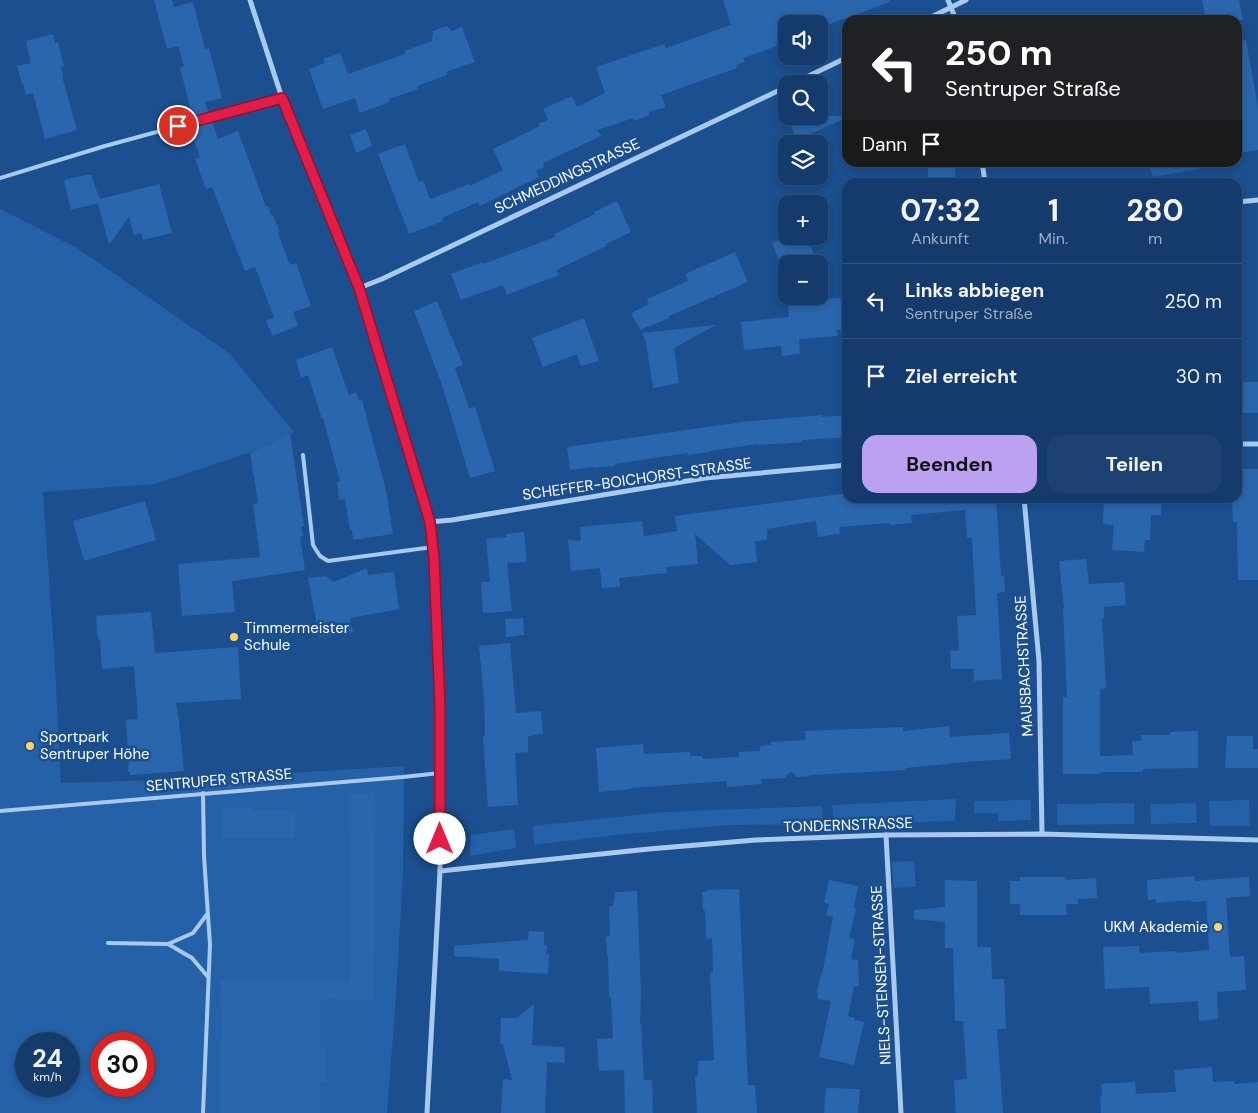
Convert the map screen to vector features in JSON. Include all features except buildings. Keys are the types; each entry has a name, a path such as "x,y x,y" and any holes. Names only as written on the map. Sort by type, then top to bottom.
{"street":[{"path":"250,0 282,98 359,288 430,522 433,547 440,707 440,872 427,1113"},
{"path":"948,0 954,15"},
{"path":"935,15 966,0"},
{"path":"811,75 842,60"},
{"name":"SCHMEDDINGSTRASSE","path":"359,288 382,279 778,90"},
{"path":"1242,202 1258,200"},
{"path":"1242,444 1258,444"},
{"name":"SCHEFFER-BOICHORST-STRASSE","path":"430,522 452,520 705,478 842,466"},
{"name":"MAUSBACHSTRASSE","path":"1024,503 1039,661 1042,834"},
{"name":"TONDERNSTRASSE","path":"440,872 650,849 737,842 886,835 1042,834 1258,840"},
{"name":"NIELS-STENSEN-STRASSE","path":"886,835 901,1113"}],"lane":[{"path":"0,178 105,146 282,98"},
{"path":"302,455 313,545 320,556 328,561 433,547"},
{"name":"SENTRUPER STRASSE","path":"0,811 440,773"},
{"path":"203,793 204,856 210,945 203,1113"},
{"path":"108,944 168,944 192,933 208,913"},
{"path":"168,944 192,958 208,977"}],"shaded area":[{"path":"1150,167 1210,167 1153,177"},
{"name":"Sportpark Sentruper Höhe","path":"0,209 77,248 229,353 294,432 254,451 155,484 43,492 61,783 195,779 404,766 403,872 387,1113 0,1113"},
{"path":"956,799 955,821 834,824 832,805"},
{"path":"1031,800 1031,820 998,821 998,813 974,813 974,801"},
{"path":"1249,800 1250,826 1210,826 1209,801"},
{"path":"1134,803 1134,824 1057,825 1057,804"},
{"path":"1196,803 1197,823 1151,824 1150,804"},
{"path":"822,806 824,824 730,825 616,835 534,845 533,826 663,812"},
{"path":"514,829 516,848 470,856 471,835"},
{"path":"914,861 916,887 893,888 892,862"}],"place":[{"name":"Timmermeister Schule","path":"234,637"},
{"name":"Sportpark Sentruper Höhe","path":"30,746"},
{"name":"UKM Akademie","path":"1218,927"}],"route":[{"path":"178,126 282,98 359,288 430,522 434,558 440,707 440,839"}]}
